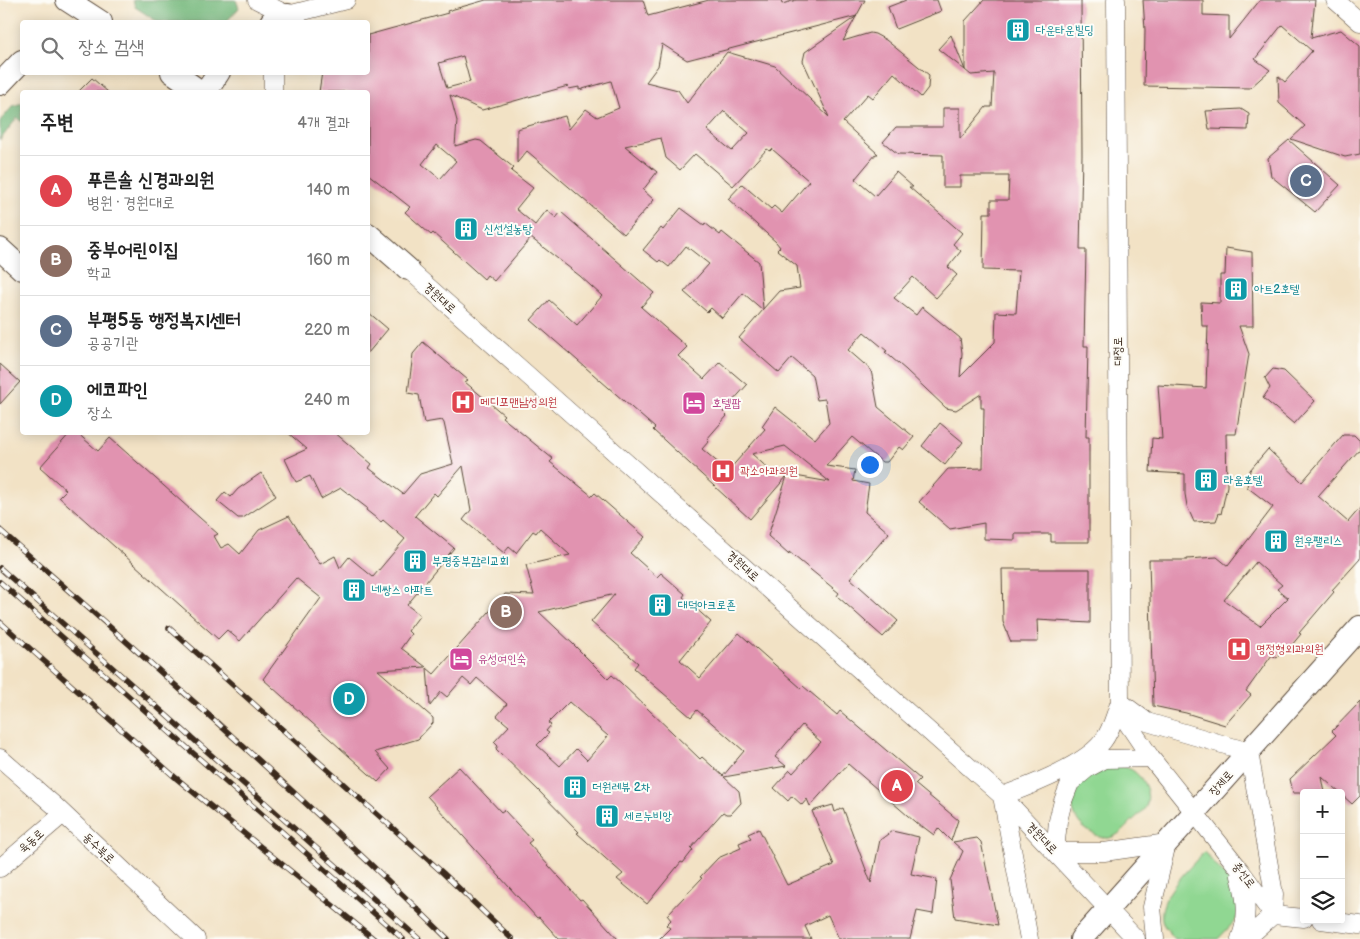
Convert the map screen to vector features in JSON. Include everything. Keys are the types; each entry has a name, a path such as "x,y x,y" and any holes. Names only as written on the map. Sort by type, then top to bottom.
{"main road":[{"path":"76,8 97,20"},
{"path":"0,84 20,63"},
{"path":"176,75 198,90"},
{"path":"207,90 217,75"},
{"name":"경원대로","path":"370,236 408,270"},
{"path":"0,249 20,267"},
{"name":"장제로","path":"1081,939 1360,627"}],"street":[{"path":"257,0 281,20 346,0"},
{"name":"대정로","path":"1116,0 1120,702"},
{"path":"1335,0 1360,22"},
{"path":"273,75 273,90"},
{"name":"경원대로","path":"408,270 1002,796 1136,939"},
{"path":"1030,939 1002,796 1032,785 1089,755 1104,740 1120,702 1147,722 1249,752 1274,894 1273,914 1246,939"},
{"name":"충선로","path":"1120,702 1128,724 1151,758 1273,914"},
{"name":"동수북로","path":"0,758 63,814 196,939"},
{"path":"1151,758 1105,759 1088,768 1070,783 1058,821 1055,852 1104,852 1167,843 1152,907 1154,939"},
{"name":"육동로","path":"0,868 63,814"},
{"path":"1237,866 1245,894 1247,913 1244,930 1240,939"},
{"path":"1273,914 1300,917"},
{"path":"1345,923 1360,925"}],"green space":[{"path":"133,0 236,0 239,8 228,20 155,20 135,7"},
{"path":"20,104 20,120 17,118 0,140 0,121 13,106"},
{"path":"1113,765 1133,770 1144,784 1148,795 1144,810 1122,831 1113,837 1106,838 1095,835 1081,825 1072,806 1074,793 1085,778"},
{"path":"1204,852 1238,890 1241,909 1236,920 1218,939 1175,939 1165,927 1162,918 1163,908 1173,887"}],"building":[{"path":"486,0 643,0 648,16 709,0 781,0 782,4 796,0 865,0 856,16 687,60 662,44 658,66 646,82 678,90 687,103 727,52 775,66 829,117 803,61 805,52 856,17 843,41 870,33 875,34 886,40 929,75 928,88 921,97 894,73 873,98 868,94 843,122 878,154 855,179 875,196 896,172 913,187 909,187 962,233 953,244 961,251 948,267 957,275 936,298 913,277 894,298 916,315 922,307 960,338 962,353 960,377 995,342 996,312 1016,313 1019,271 983,270 984,213 991,213 991,200 1008,200 1009,176 960,176 960,187 943,187 943,155 898,154 883,142 896,127 943,127 943,108 960,108 960,139 986,107 992,107 994,73 971,75 965,70 965,21 984,0 1081,0 1082,155 1080,250 1086,250 1084,346 1088,346 1086,437 1089,437 1089,542 1051,542 1051,534 1015,534 1015,540 984,539 984,523 950,529 919,502 948,469 983,468 984,408 981,408 981,394 956,410 946,408 885,352 887,351 864,332 848,350 871,370 878,407 914,437 903,450 899,447 887,462 882,462 852,437 826,466 855,470 853,481 869,484 865,512 889,533 850,578 898,621 883,637 837,596 839,593 789,552 789,555 768,536 787,476 750,519 653,430 655,428 531,320 549,300 577,325 602,296 580,276 531,238 494,281 487,275 484,279 433,233 431,235 405,212 410,207 370,176 370,90 319,90 322,75 370,75 370,34 448,13 447,11","holes":["463,56 470,82 447,88 439,63","611,81 619,108 597,117 586,109 569,129 565,116 517,129 517,163 527,151 624,234 654,200 643,190 657,172 625,146 661,138 666,158 680,170 695,154 733,186 767,149 770,151 772,149 809,181 782,213 774,206 771,209 742,184 728,199 776,242 780,247 777,250 797,266 800,288 779,291 763,309 759,262 722,232 720,235 681,208 643,250 658,262 660,260 669,267 686,246 709,264 684,292 707,312 711,308 722,318 743,293 763,310 739,338 779,373 792,358 812,375 817,400 825,399 829,423 815,439 775,407 762,426 765,429 728,471 702,449 709,441 707,439 727,416 723,412 747,385 720,362 704,379 678,356 687,347 641,307 654,293 561,212 556,218 547,210 535,225 516,209 533,188 511,171 514,168 481,141 476,140 455,146 457,121 450,95 482,110 568,86 569,89 579,87 579,90","724,111 749,133 732,151 707,130","437,145 456,161 440,179 422,164","785,446 830,482 772,472 752,454"]},
{"path":"906,0 937,0 941,11 896,29 888,7"},
{"path":"1143,0 1203,0 1203,15 1229,16 1229,39 1260,0 1315,0 1311,38 1341,30 1360,46 1360,154 1345,157 1291,139 1305,126 1279,103 1278,76 1285,82 1312,51 1282,25 1255,59 1270,70 1250,88 1144,86 1145,30"},
{"path":"951,35 965,70 938,49"},
{"path":"92,78 106,90 80,90"},
{"path":"1241,109 1249,114 1248,130 1209,129 1206,111"},
{"path":"1289,140 1340,185 1315,212 1271,176 1268,158"},
{"path":"1226,248 1252,252 1253,326 1239,326 1249,354 1236,434 1226,434 1227,486 1221,514 1219,513 1216,521 1194,522 1187,506 1185,474 1150,472 1152,438 1162,439 1158,385 1206,388 1208,326 1202,326 1201,302 1220,303 1220,275 1225,275"},
{"path":"370,314 388,329 370,351"},
{"path":"423,342 468,380 465,382 504,415 502,417 553,459 550,462 592,496 595,493 645,537 630,553 657,577 661,573 685,594 683,597 711,622 680,660 700,678 739,633 801,688 803,686 837,715 840,711 920,779 915,784 958,820 951,841 938,828 934,835 922,826 922,828 848,764 810,806 807,799 802,805 792,796 788,801 774,788 790,770 793,773 821,742 802,725 775,757 786,766 724,777 739,791 741,803 731,814 723,812 691,848 693,850 683,863 681,862 647,904 617,879 623,874 577,833 579,832 496,749 498,746 494,742 509,726 497,716 507,704 477,678 471,685 463,678 447,697 441,692 430,706 427,668 434,674 505,594 534,595 526,565 570,555 540,528 536,533 533,531 516,553 509,547 504,553 463,520 471,510 463,466 437,496 434,493 415,516 454,548 407,605 420,615 408,631 411,634 401,648 426,667 378,670 433,718 433,723 418,739 375,752 390,769 378,782 263,679 321,598 296,578 240,641 227,630 218,639 59,497 66,490 40,467 68,435 79,435 98,451 110,438 218,534 214,536 221,548 229,544 240,554 259,530 289,516 320,564 335,556 340,568 349,557 373,577 405,539 383,520 381,522 366,510 367,508 341,488 321,499 310,476 296,482 285,459 307,449 291,435 338,435 372,464 369,468 403,494 420,474 453,464 444,423 442,420 424,423 419,395 408,393 413,354","holes":["615,594 591,622 638,663 634,668 691,717 697,710 744,751 723,776 702,757 700,759 612,675 608,679 539,612","569,702 608,736 587,760 576,749 560,766 537,745 549,733 546,731 551,725 548,723"]},
{"path":"0,364 20,382 0,404"},
{"path":"1273,369 1284,371 1315,401 1294,424 1263,398 1270,388 1265,378"},
{"path":"940,423 963,442 945,465 922,446"},
{"path":"1343,435 1354,435 1360,441 1360,449 1318,496 1348,522 1360,508 1360,559 1332,590 1334,592 1299,633 1301,634 1286,652 1283,649 1277,658 1272,655 1246,691 1251,695 1225,725 1186,713 1153,706 1149,560 1187,560 1217,557 1228,566 1273,507 1247,487 1250,470 1268,449 1302,482","holes":["1256,562 1282,585 1277,589 1288,598 1260,626 1224,600"]},
{"path":"261,473 276,496 243,518 238,518 217,501 225,492 231,497 238,489"},
{"path":"1002,569 1090,569 1090,623 1037,620 1038,642 1011,642 1003,622"},
{"path":"1360,702 1360,796 1352,804 1345,798 1345,789 1335,789 1322,777 1324,789 1300,789 1300,793 1293,793 1290,779 1336,735 1332,731"},
{"path":"459,767 501,812 504,810 532,840 528,843 618,939 559,939 539,917 537,918 427,796"},
{"path":"833,805 835,812 843,808 871,883 880,840 892,831 919,837 911,874 937,879 933,914 917,911 910,939 839,939 828,915 805,926 811,939 659,939 670,928 666,925 671,920 667,915 702,878 700,877 718,858 741,848 739,843 751,838 748,834 759,829 787,885 834,865 812,811"},
{"path":"977,838 981,842 998,925 955,918 950,880 963,851 953,842"}],"railway":[{"path":"0,530 171,681 339,834 448,939"},
{"path":"0,568 419,939"},
{"path":"0,582 403,939"},
{"path":"0,622 176,778 374,939"},
{"path":"169,628 443,873 512,939"}],"place":[{"name":"다운타운빌딩","path":"1018,30"},
{"name":"부평5동 행정복지센터","path":"1306,181"},
{"name":"신선설농탕","path":"466,229"},
{"name":"아트2호텔","path":"1236,289"},
{"name":"메디포맨남성의원","path":"463,402"},
{"name":"호텔팝","path":"694,403"},
{"name":"곽소아과의원","path":"723,471"},
{"name":"라움호텔","path":"1206,480"},
{"name":"원우팰리스","path":"1276,541"},
{"name":"부평중부감리교회","path":"415,561"},
{"name":"네쌍스 아파트","path":"354,590"},
{"name":"대덕아크로죤","path":"660,605"},
{"name":"중부어린이집","path":"506,612"},
{"name":"명정형외과의원","path":"1239,649"},
{"name":"유성여인숙","path":"461,659"},
{"name":"에코파인","path":"349,699"},
{"name":"푸른솔 신경과의원","path":"897,786"},
{"name":"더원레뷰 2차","path":"575,787"},
{"name":"세르누비앙","path":"607,816"}]}
